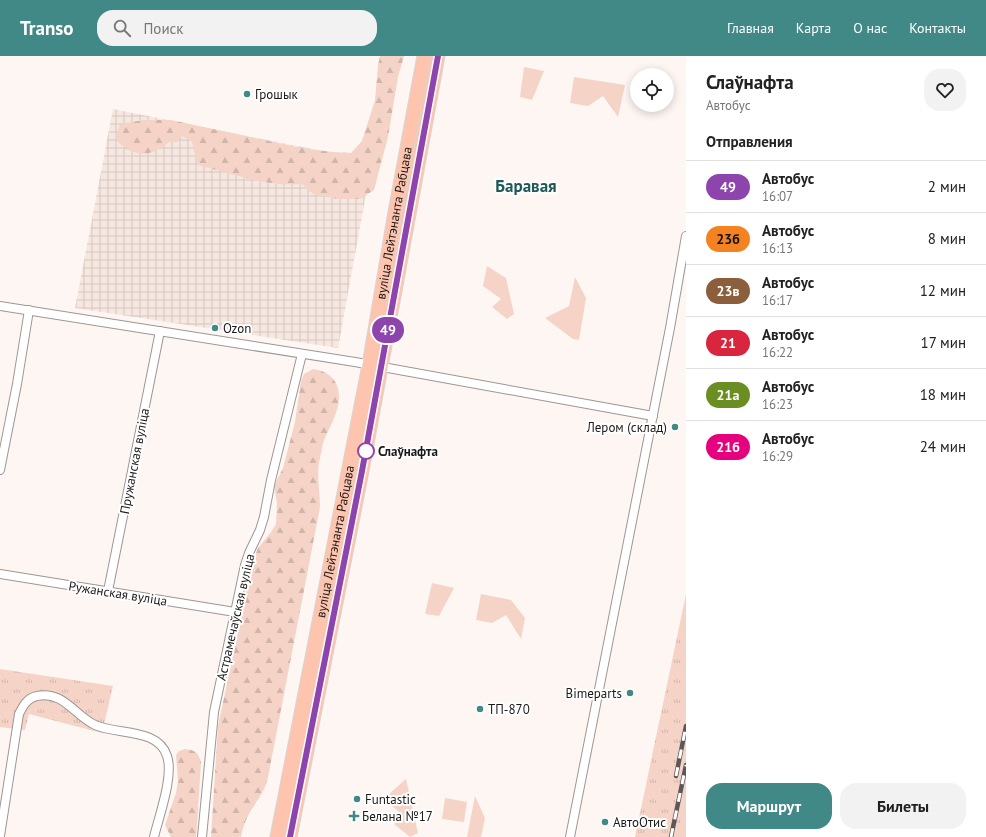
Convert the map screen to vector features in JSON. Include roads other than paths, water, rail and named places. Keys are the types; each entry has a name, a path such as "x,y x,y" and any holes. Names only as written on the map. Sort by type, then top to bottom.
{"highway":[{"name":"вуліца Лейтэнанта Рабцава","path":"290,837 375,366 395,212 424,56"},
{"name":"вуліца Лейтэнанта Рабцава","path":"278,837 438,56"}],"street":[{"path":"570,837 670,328 686,236"},
{"path":"0,306 375,366 653,416"},
{"path":"0,470 17,384 29,310"},
{"name":"Пружанская вуліца","path":"108,591 160,331"},
{"name":"Астрамечаўская вуліца","path":"202,837 214,712 248,553 260,530 264,517 271,480 302,354"},
{"name":"Ружанская вуліца","path":"0,574 235,612"},
{"path":"0,836 19,714 22,707 28,700 39,695 51,696 66,702 88,722 96,726 143,736 157,741 161,745 169,764 168,780 154,837"}],"railway":[{"path":"676,776 686,726"},
{"path":"671,837 686,765"}],"place":[{"name":"Грошык","path":"247,94"},
{"name":"Ozon","path":"215,328"},
{"name":"Лером (склад)","path":"675,427"},
{"name":"Слаўнафта","path":"366,451"},
{"name":"Bimeparts","path":"630,693"},
{"name":"ТП-870","path":"480,709"},
{"name":"Funtastic","path":"357,799"},
{"name":"Белана №17","path":"354,816"},
{"name":"АвтоОтис","path":"605,822"}],"district":[{"name":"Баравая","path":"526,186"}]}
